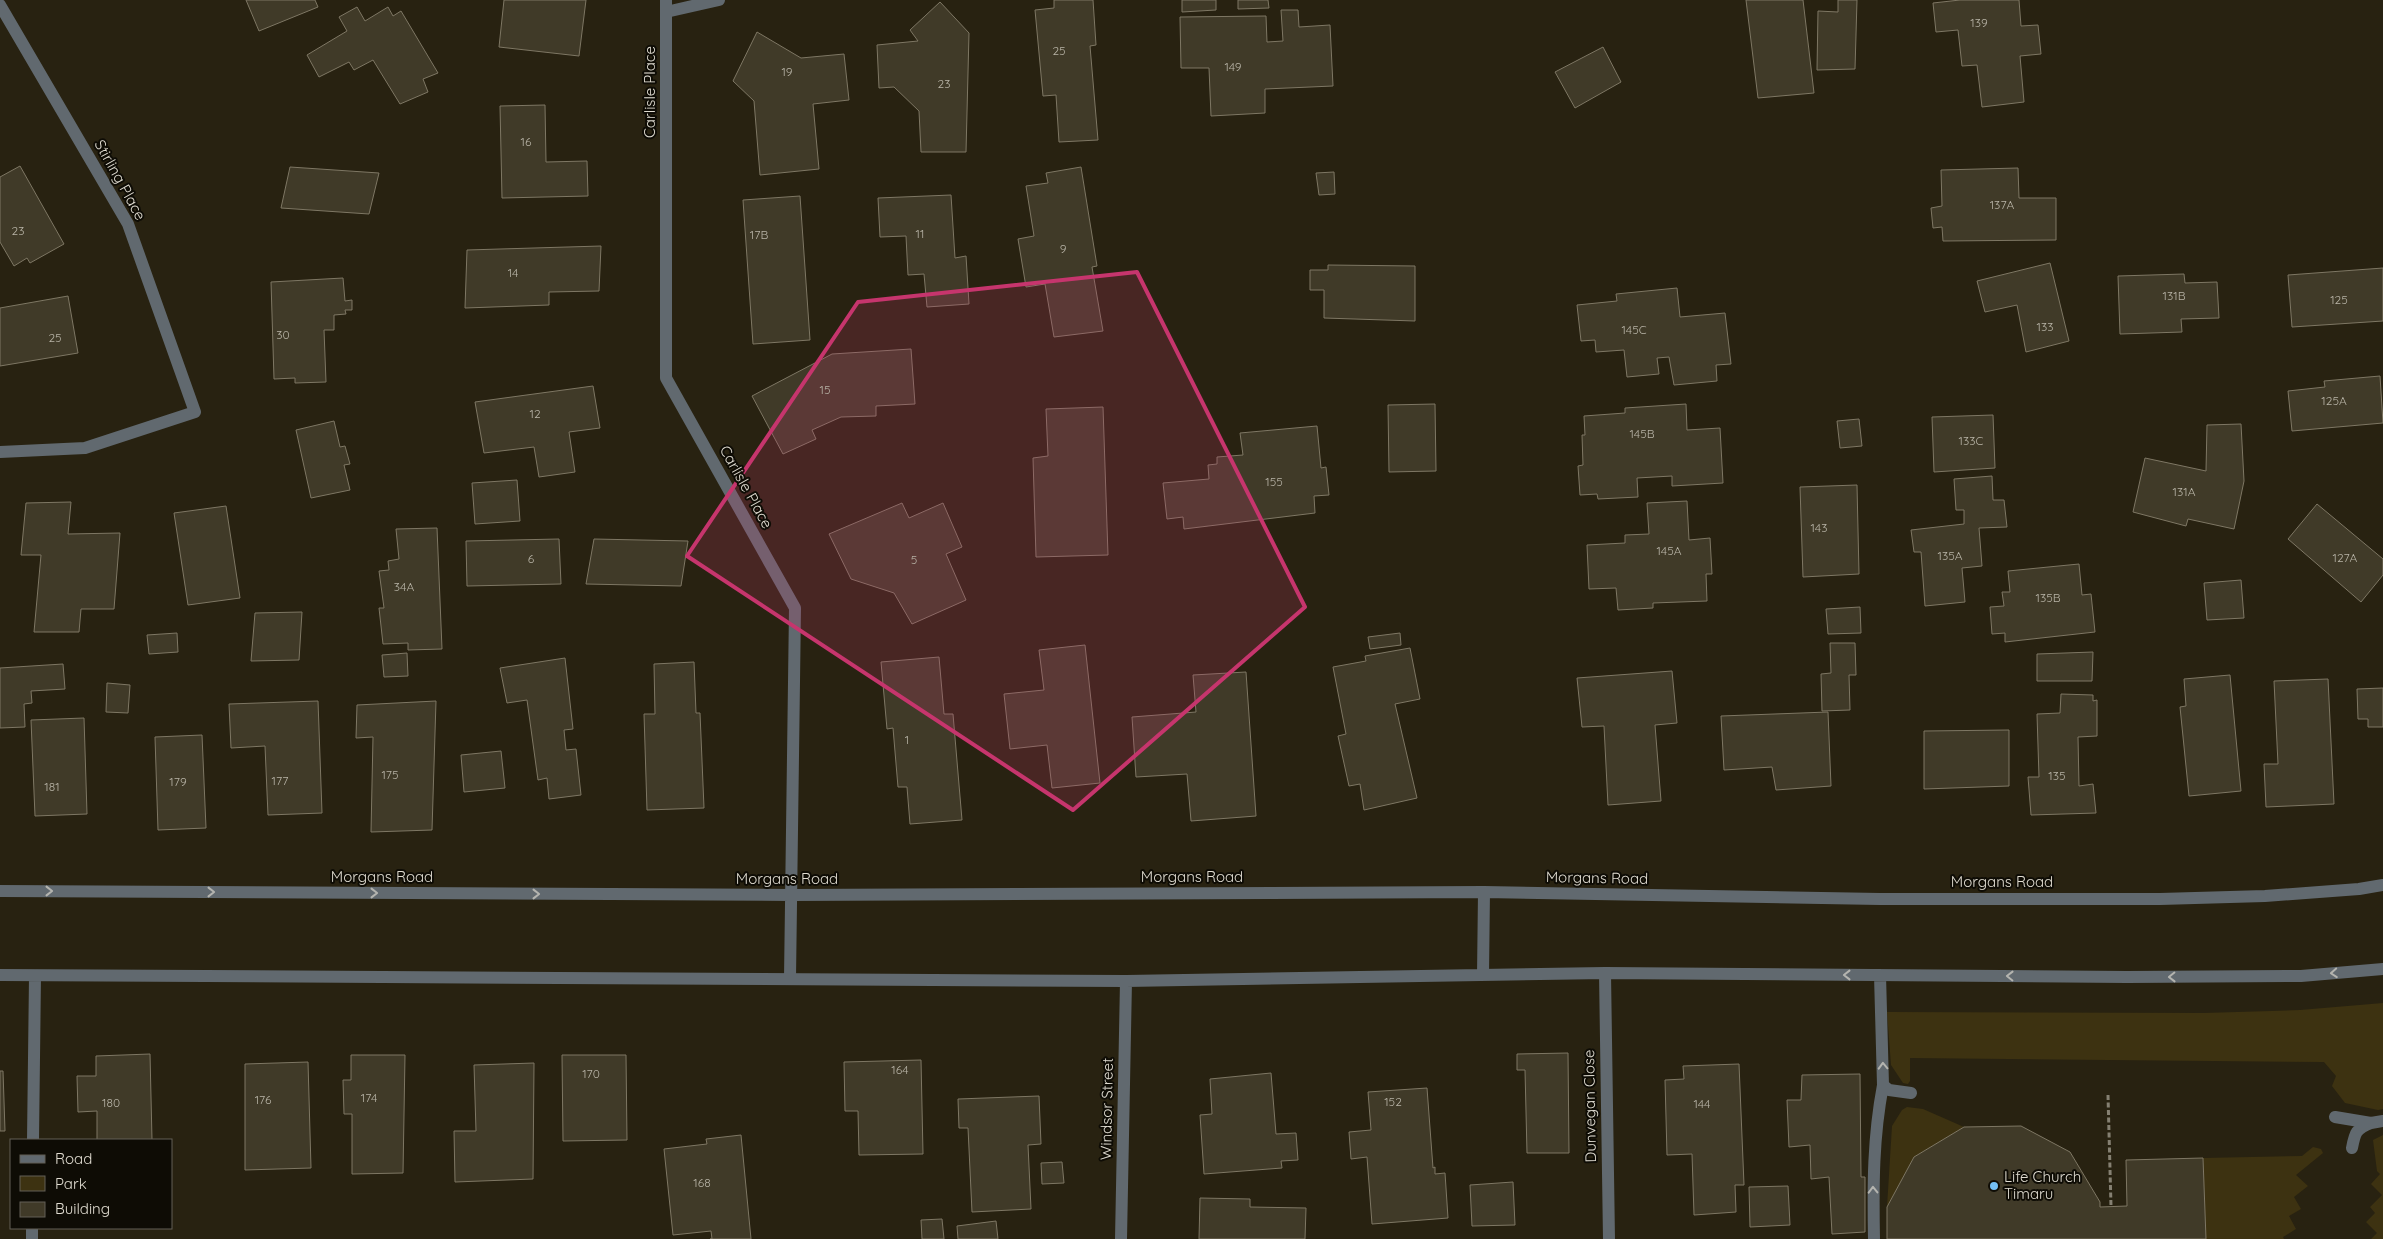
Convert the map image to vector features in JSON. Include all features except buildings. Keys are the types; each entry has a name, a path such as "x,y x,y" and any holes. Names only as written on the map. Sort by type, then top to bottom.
{"street":[{"name":"Carlisle Place","path":"719,0 666,6 666,378 795,608 790,978"},
{"name":"Stirling Place","path":"0,5 128,224 195,412 84,448 0,452"},
{"name":"Morgans Road","path":"0,891 791,896 1484,892 1880,899 2160,899 2265,896 2359,889 2383,885"},
{"path":"1483,975 1484,892"},
{"path":"0,975 1126,981 1604,973 2127,977 2291,976 2383,969"},
{"name":"Dunvegan Close","path":"1604,973 1608,1239"},
{"path":"1874,1239 1873,1173 1875,1127 1883,1085 1880,975"},
{"path":"33,1139 35,976"},
{"name":"Windsor Street","path":"1121,1239 1126,981"},
{"path":"1883,1085 1888,1090 1910,1093"},
{"path":"2335,1117 2377,1122"},
{"path":"2352,1148 2354,1137 2359,1128 2377,1122"}],"path":[{"path":"2108,1095 2111,1206"}],"highlighted area":[{"path":"1137,272 1305,607 1073,810 687,556 858,302"}],"green space":[{"path":"2383,1003 2383,1109 2378,1110 2345,1103 2332,1086 2336,1076 2324,1062 1910,1058 1910,1081 1908,1084 1903,1083 1891,1065 1887,1012 2204,1013 2300,1010"},
{"path":"1907,1107 1923,1109 1964,1127 1914,1157 1887,1207 1892,1126 1902,1110"},
{"path":"2383,1135 2383,1239 2371,1239 2377,1233 2366,1222 2375,1213 2370,1207 2382,1195 2371,1184 2380,1174 2377,1171 2373,1140"},
{"path":"2313,1147 2321,1149 2323,1153 2296,1175 2308,1186 2294,1197 2301,1209 2289,1216 2296,1229 2283,1237 2284,1239 2206,1239 2203,1158 2302,1156"}],"place":[{"name":"Life Church Timaru","path":"1994,1186"}]}
